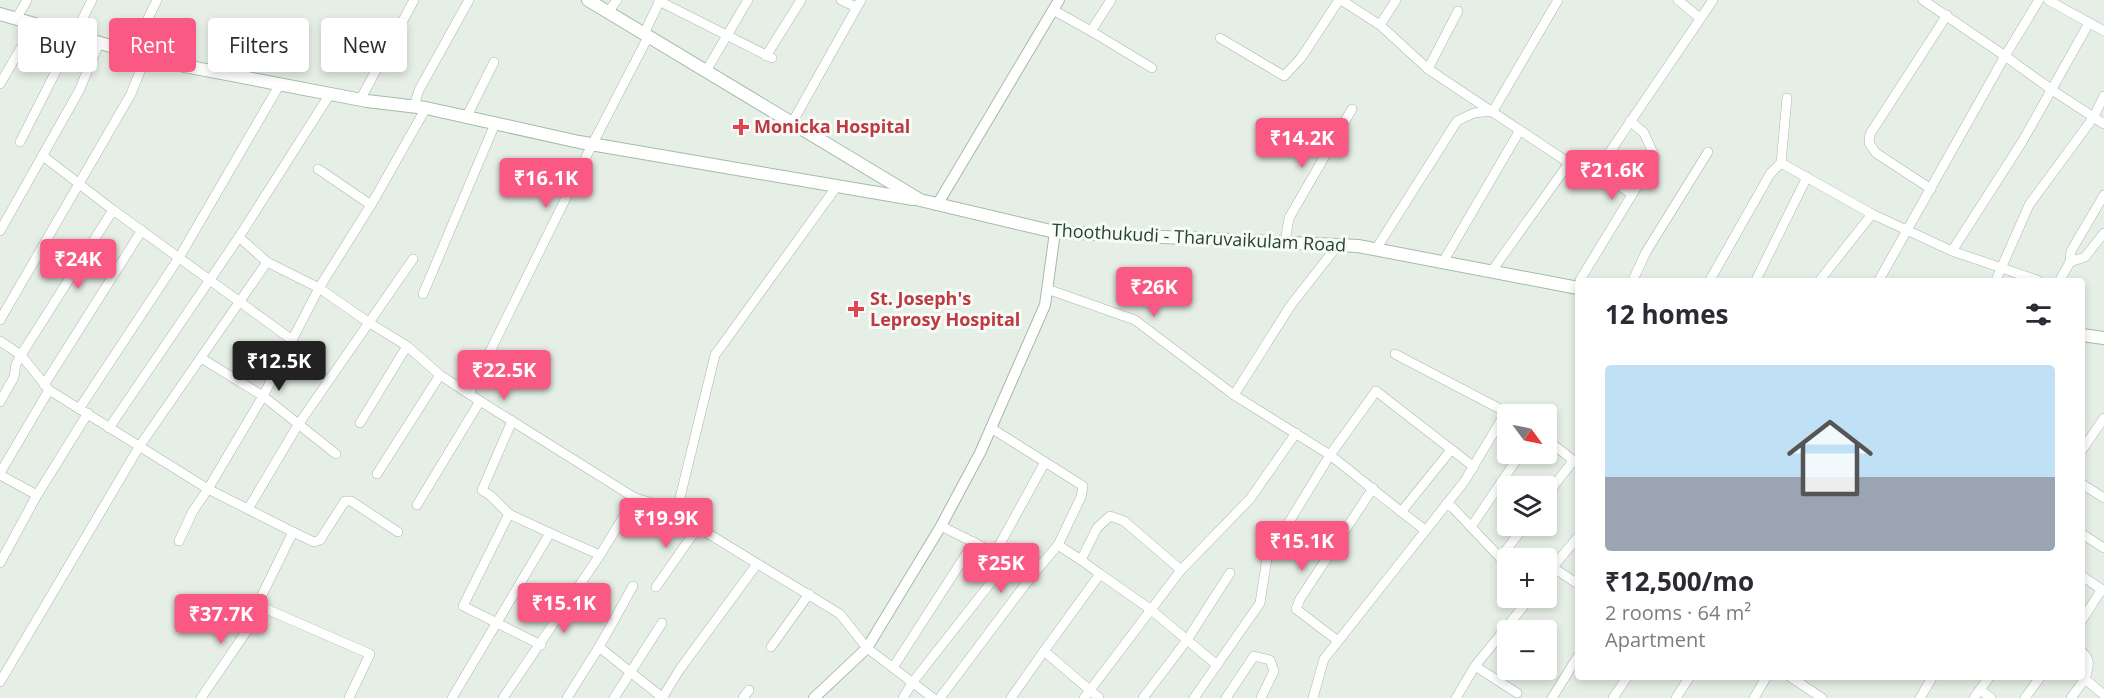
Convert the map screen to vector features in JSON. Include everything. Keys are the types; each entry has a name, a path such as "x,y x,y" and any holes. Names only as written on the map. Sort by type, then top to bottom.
{"main road":[{"name":"Thoothukudi - Tharuvaikulam Road","path":"588,0 920,200 937,205 1055,232 1338,245 1376,249 1491,272 1575,285"},
{"path":"0,14 16,19"},
{"path":"99,43 109,46"},
{"path":"196,68 360,100 420,107 467,116 592,144 920,200"},
{"path":"2085,335 2104,338"}],"street":[{"path":"16,19 27,0"},
{"path":"83,18 92,0"},
{"path":"148,18 157,0"},
{"path":"360,100 414,0"},
{"path":"179,541 193,511 263,396 319,288 370,205 420,107 419,90 469,0"},
{"path":"608,12 616,0"},
{"path":"706,71 748,0"},
{"path":"469,394 646,36 660,1 769,57 801,0"},
{"path":"792,123 859,4 841,0"},
{"path":"1091,31 1111,0"},
{"path":"1220,38 1284,76 1302,58 1340,0 1380,25 1428,69 1569,163 1597,171 1632,194"},
{"path":"1380,25 1396,0"},
{"path":"1493,111 1558,0"},
{"path":"1678,0 1700,18"},
{"path":"1597,171 1713,0"},
{"path":"1881,278 2005,56 2039,0"},
{"path":"2048,0 2104,31"},
{"path":"1930,2 2052,90 2104,124"},
{"path":"937,205 1056,5 1091,31 1152,68"},
{"path":"1428,69 1458,11"},
{"path":"1931,189 1876,153 1869,143 1870,134 1947,15"},
{"path":"1952,251 2022,142 2090,23"},
{"path":"0,231 79,91 99,43"},
{"path":"0,84 18,53"},
{"path":"467,116 494,62"},
{"path":"20,142 55,72"},
{"path":"0,320 131,94 140,72"},
{"path":"0,563 84,411 180,256 280,84"},
{"path":"109,428 210,280 330,94"},
{"path":"1997,278 2029,205 2093,118 2104,96"},
{"path":"1711,278 1770,174 1781,163 1786,98"},
{"path":"1285,242 1289,218 1352,109"},
{"path":"1376,249 1457,121 1474,113 1493,111"},
{"path":"1582,278 1655,158 1644,133 1630,121"},
{"path":"423,294 495,124"},
{"path":"1443,262 1520,130"},
{"path":"1634,278 1646,252 1708,152"},
{"path":"43,156 112,210 180,256 291,339"},
{"path":"1491,272 1569,163"},
{"path":"1781,163 1906,231 1952,251 2032,278"},
{"path":"318,169 370,205"},
{"path":"1757,278 1807,177"},
{"path":"676,514 715,355 837,186"},
{"path":"2061,278 2070,262 2071,251 2104,195"},
{"path":"0,402 14,377 16,364 112,210"},
{"path":"1822,278 1872,214"},
{"path":"37,495 0,474 46,387 142,230"},
{"path":"814,698 867,648 941,526 980,453 1045,305 1055,232"},
{"path":"2070,262 2085,256 2104,233"},
{"path":"238,237 267,262 319,288 407,346 440,375 512,422 635,498 653,503 676,514 840,614 867,648 894,666 933,698"},
{"path":"1234,395 1290,305 1338,245"},
{"path":"248,509 298,425 413,259"},
{"path":"0,682 139,447 267,262"},
{"path":"1047,288 1135,320 1234,395 1330,455 1372,488 1382,499 1425,530"},
{"path":"0,341 21,356 46,387 208,489 293,532 314,542 320,540 345,501 351,501 398,532"},
{"path":"360,423 407,346"},
{"path":"1395,354 1497,407"},
{"path":"201,358 263,396 336,454"},
{"path":"377,474 440,375"},
{"path":"1194,698 1260,603 1267,558 1330,455 1376,391 1474,467"},
{"path":"417,505 480,401"},
{"path":"2085,446 2104,418"},
{"path":"512,422 482,490 509,514 600,555"},
{"path":"940,698 1030,578 1058,545 1081,497 1083,486 991,428"},
{"path":"1313,698 1324,659 1446,504 1497,432"},
{"path":"1084,698 1181,570 1250,499 1296,434"},
{"path":"1557,448 1575,463 1557,483"},
{"path":"1401,512 1451,450"},
{"path":"995,553 1044,462"},
{"path":"1471,527 1514,464"},
{"path":"2085,486 2102,496 2104,484"},
{"path":"1338,641 1296,609 1300,599 1372,488"},
{"path":"503,698 541,645 635,498"},
{"path":"1446,504 1453,508 1497,555"},
{"path":"509,514 463,606 541,645"},
{"path":"1081,560 1097,528 1110,516 1124,521 1181,570"},
{"path":"941,526 995,553 1030,578"},
{"path":"656,587 698,527"},
{"path":"293,532 257,605 370,654 350,698"},
{"path":"452,698 550,533"},
{"path":"1508,548 1517,536"},
{"path":"2085,536 2104,548"},
{"path":"1557,562 1575,541"},
{"path":"894,666 974,542"},
{"path":"1058,545 1150,609 1217,664"},
{"path":"903,698 912,683 1007,562"},
{"path":"599,647 663,698 680,669 757,564"},
{"path":"1143,698 1187,640 1230,573"},
{"path":"1011,698 1100,574"},
{"path":"1557,575 1575,583"},
{"path":"2085,578 2103,590 2085,616"},
{"path":"567,698 633,586"},
{"path":"771,647 809,594"},
{"path":"201,698 263,607"},
{"path":"1456,698 1475,666 1522,608"},
{"path":"614,698 662,623"},
{"path":"1044,651 1100,698"},
{"path":"2085,654 2089,663 2085,679 2103,691"},
{"path":"1226,698 1254,656 1270,660 1274,671 1261,698"},
{"path":"1552,698 1575,661"},
{"path":"1475,666 1518,696"},
{"path":"1613,698 1625,680"},
{"path":"1676,698 1687,680"},
{"path":"1754,698 1765,680"},
{"path":"1795,680 1820,697"},
{"path":"1920,698 1931,680"},
{"path":"1987,680 1977,694 1991,698"},
{"path":"2025,698 2038,680"},
{"path":"2071,698 2084,680"}],"place":[{"name":"Monicka Hospital","path":"741,127"},
{"name":"St. Joseph's Leprosy Hospital","path":"856,309"}]}
